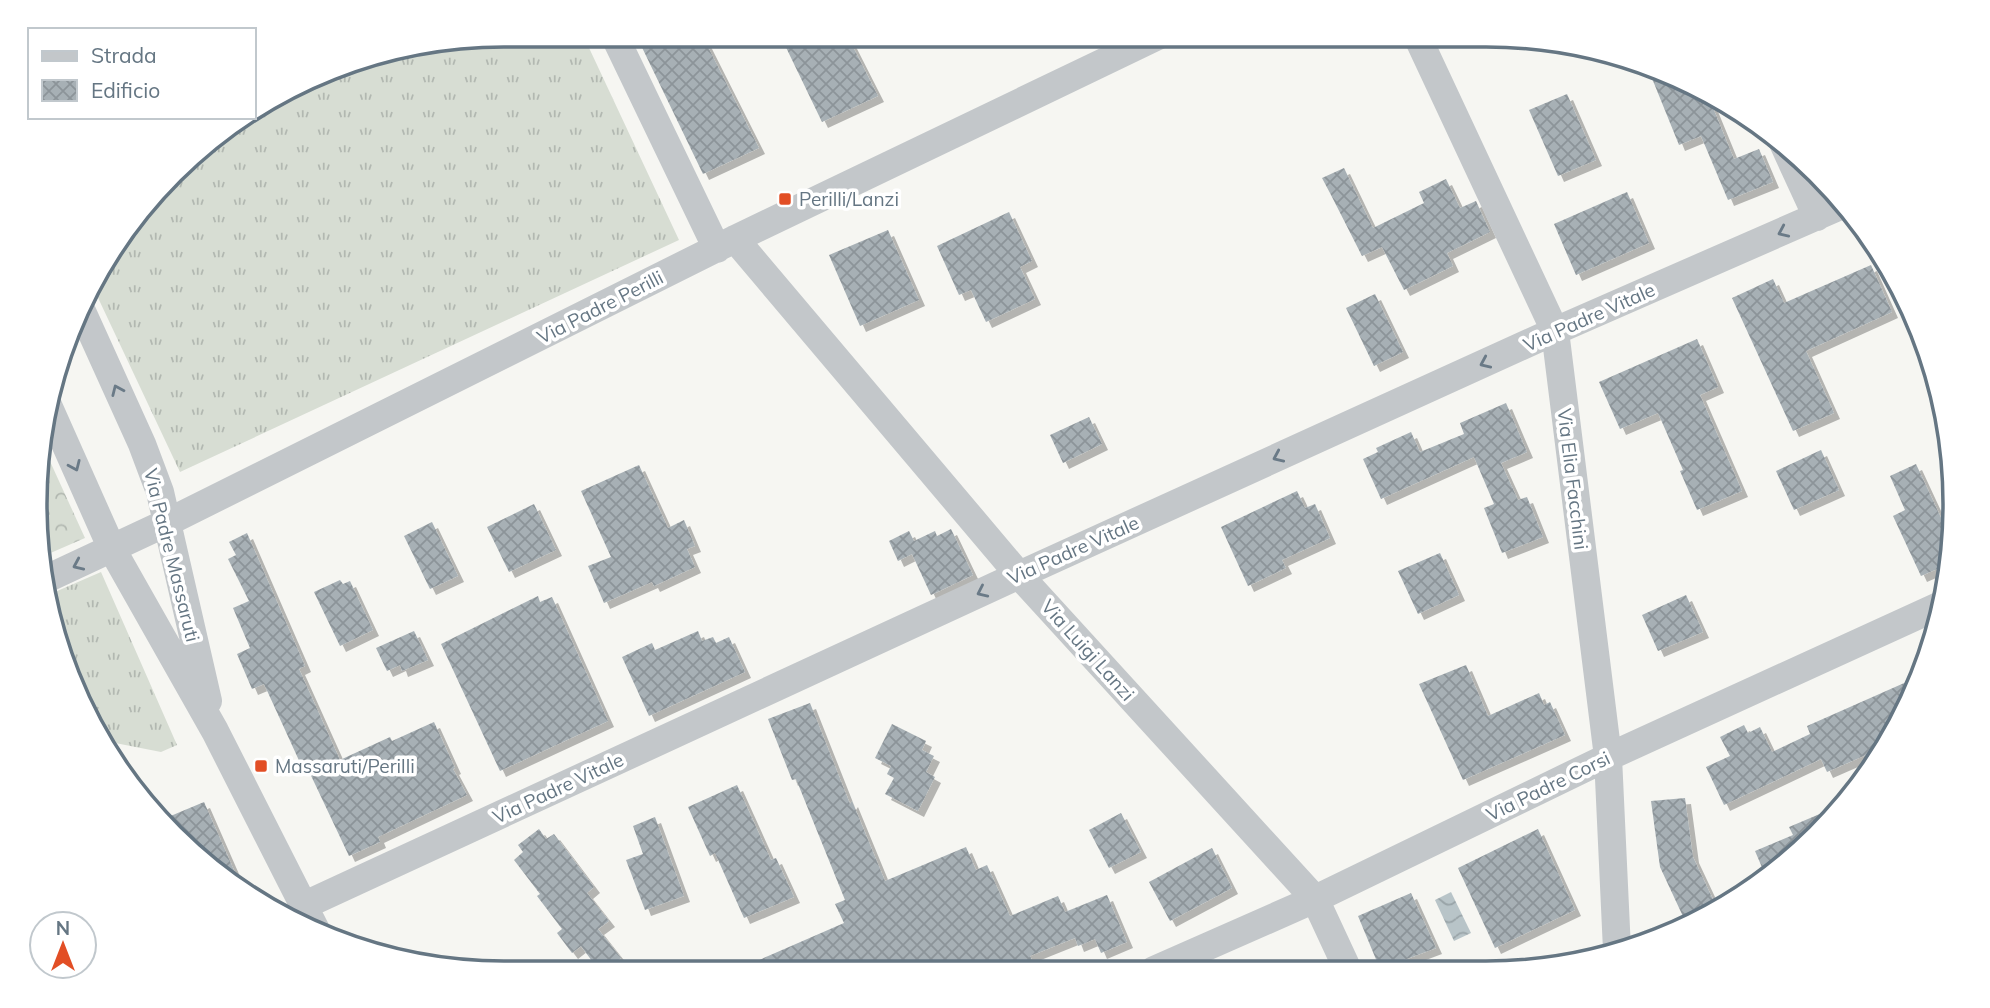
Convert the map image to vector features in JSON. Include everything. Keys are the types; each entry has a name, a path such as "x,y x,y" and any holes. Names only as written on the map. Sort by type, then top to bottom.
{"street":[{"name":"Via Luigi Lanzi","path":"620,47 726,244 1019,575 1315,899 1344,961"},
{"name":"Via Padre Perilli","path":"53,576 168,522 726,244 1135,47"},
{"name":"Via Elia Facchini","path":"1422,47 1555,331 1608,757 1617,942"},
{"path":"1794,168 1817,217"},
{"name":"Via Padre Vitale","path":"304,905 1555,331 1834,209"},
{"name":"Via Padre Massaruti","path":"86,320 148,460 168,522 215,731"},
{"name":"Via Padre Massaruti","path":"55,421 112,549 215,731 310,918"},
{"name":"Via Padre Corsi","path":"1174,961 1315,899 1608,757 1930,610"}],"green space":[{"path":"504,47 589,47 679,240 180,472 97,296 124,250 181,181 250,124 302,94 357,71 444,51"},
{"path":"49,460 85,538 50,553 47,504"},
{"path":"101,572 177,745 161,752 115,743 94,706 71,651 56,592"}],"water":[{"path":"1451,892 1471,933 1454,941 1435,900"}],"building":[{"path":"642,47 708,47 759,148 703,174"},
{"path":"786,47 853,47 878,96 822,122"},
{"path":"1652,78 1713,107 1734,159 1759,149 1773,182 1728,200 1701,136 1679,145"},
{"path":"1567,94 1596,160 1558,176 1529,110"},
{"path":"1344,168 1373,228 1424,203 1419,192 1446,179 1460,208 1476,201 1490,232 1447,253 1453,266 1404,290 1382,247 1362,256 1322,178"},
{"path":"1627,192 1649,243 1576,275 1554,224"},
{"path":"1009,212 1032,261 1020,267 1035,299 986,322 971,290 959,295 937,246"},
{"path":"888,230 919,300 860,326 829,255"},
{"path":"1871,265 1892,312 1806,351 1834,413 1793,431 1732,298 1773,279 1784,303"},
{"path":"1375,294 1403,352 1374,366 1346,308"},
{"path":"1697,339 1718,387 1700,395 1742,491 1697,510 1658,413 1620,429 1599,382"},
{"path":"1506,403 1527,452 1501,463 1518,500 1527,497 1543,537 1502,553 1484,508 1494,504 1474,457 1381,499 1363,459 1378,452 1376,448 1411,432 1420,452 1464,434 1460,423"},
{"path":"1089,417 1102,444 1063,463 1050,435"},
{"path":"1821,450 1839,490 1794,510 1776,471"},
{"path":"1916,464 1942,521 1938,568 1921,576 1893,516 1905,510 1890,476"},
{"path":"639,465 668,528 684,520 695,546 687,549 695,567 654,586 652,582 604,603 588,566 611,557 581,491"},
{"path":"1297,491 1305,508 1315,504 1330,538 1282,560 1286,568 1248,586 1221,527"},
{"path":"534,504 556,550 509,572 487,527"},
{"path":"432,522 458,576 430,589 404,536"},
{"path":"951,529 973,575 931,595 912,554 898,561 889,541 909,531 914,541 935,531 937,536"},
{"path":"247,533 305,666 299,669 340,760 390,737 392,741 434,722 467,795 378,837 380,842 349,856 306,765 302,767 264,684 252,689 237,654 250,648 233,608 249,601 228,559 236,555 229,542"},
{"path":"1440,553 1459,595 1418,614 1398,571"},
{"path":"340,580 343,584 350,581 373,630 340,646 314,592"},
{"path":"1686,595 1703,632 1658,651 1642,615"},
{"path":"538,596 540,602 552,597 608,721 500,771 441,644"},
{"path":"414,631 428,660 402,671 400,665 387,671 376,648"},
{"path":"698,631 702,641 713,637 716,643 729,637 745,672 649,716 622,657 652,643 655,650"},
{"path":"1466,665 1488,716 1539,693 1544,705 1550,702 1565,735 1463,780 1419,684"},
{"path":"1907,682 1869,754 1827,772 1821,759 1724,805 1706,767 1730,756 1720,737 1744,725 1748,733 1760,727 1772,752 1810,734 1807,726"},
{"path":"810,703 850,804 852,801 885,881 966,847 976,870 987,865 1010,916 1058,896 1065,912 1107,895 1127,942 1101,953 1095,939 1078,946 1075,938 1030,956 1032,961 757,961 844,923 835,904 845,900 796,779 792,780 768,719"},
{"path":"892,724 926,741 922,750 934,756 926,772 935,777 918,811 885,794 894,778 887,774 891,766 875,758"},
{"path":"737,785 771,860 776,858 794,897 744,918 715,853 710,856 688,807"},
{"path":"1685,798 1693,857 1713,900 1683,916 1660,867 1651,801"},
{"path":"204,802 235,873 203,847 171,816"},
{"path":"1121,813 1141,852 1109,868 1089,830"},
{"path":"1822,813 1762,867 1755,851 1793,835 1789,827"},
{"path":"655,817 684,896 645,910 626,860 643,854 633,826"},
{"path":"539,829 546,839 554,834 594,887 587,893 609,921 598,929 621,958 617,961 592,961 581,946 572,953 557,933 562,929 514,860 523,852 518,845"},
{"path":"1538,829 1575,910 1495,948 1458,868"},
{"path":"1212,848 1232,888 1170,921 1149,882"},
{"path":"1411,893 1436,948 1401,961 1377,961 1358,916"}],"place":[{"name":"Perilli/Lanzi","path":"785,199"},
{"name":"Massaruti/Perilli","path":"261,766"}]}
